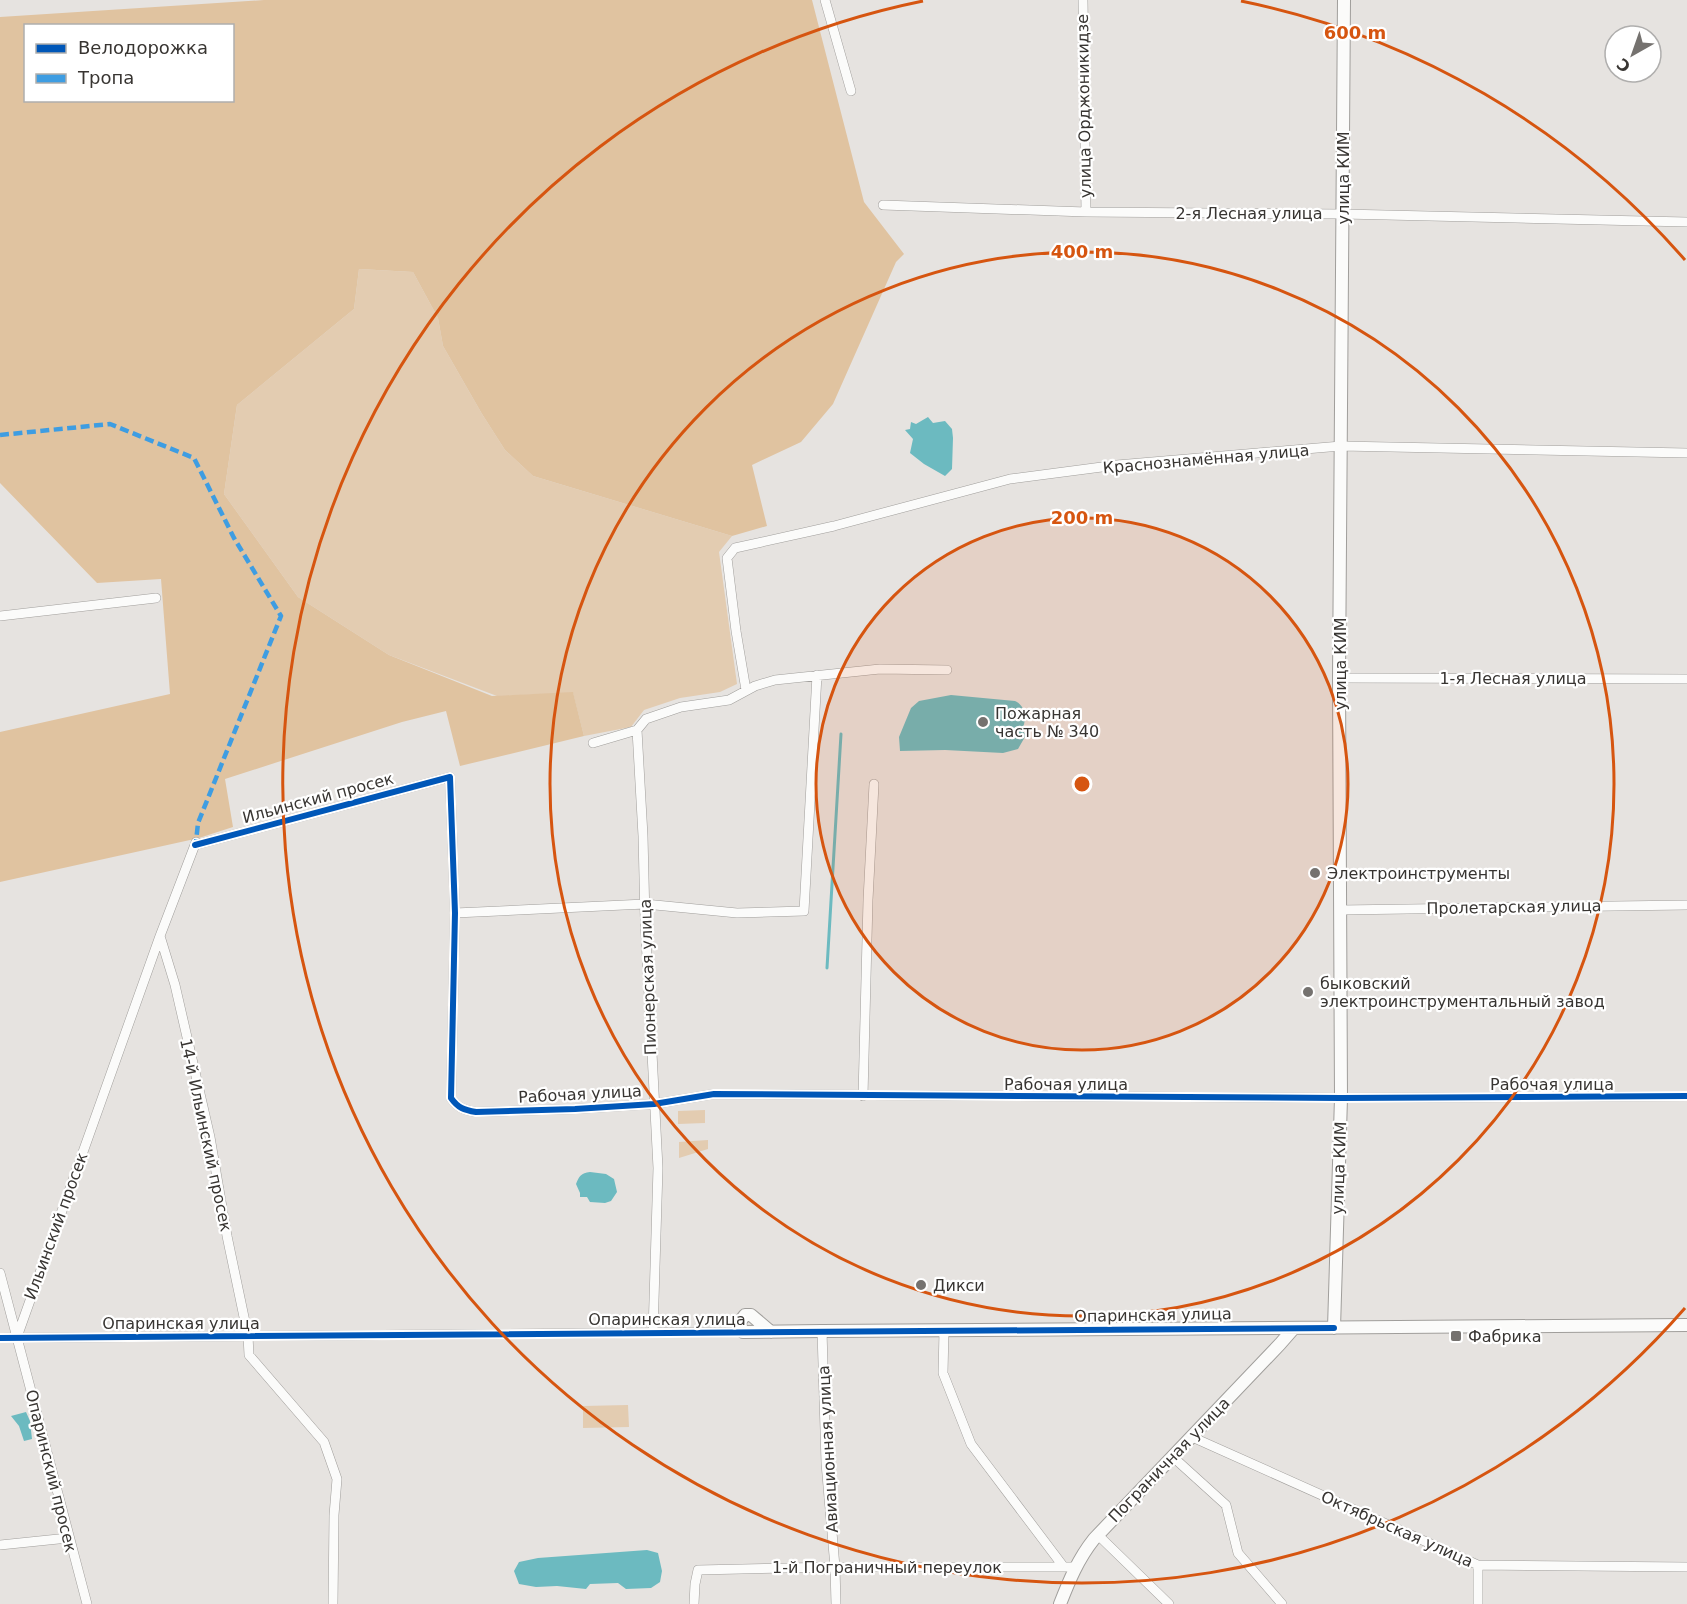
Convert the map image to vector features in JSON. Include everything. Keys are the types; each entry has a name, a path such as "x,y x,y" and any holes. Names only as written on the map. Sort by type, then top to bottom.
{"main road":[{"name":"улица КИМ","path":"1334,1328 1341,1098 1339,678 1344,0"},
{"name":"Опаринская улица","path":"743,1332 739,1323 745,1315 756,1318 771,1332 1687,1326"},
{"name":"Пограничная улица","path":"1060,1604 1069,1567 1294,1328"}],"street":[{"path":"825,0 851,91"},
{"name":"улица Орджоникидзе","path":"1083,0 1086,212"},
{"name":"2-я Лесная улица","path":"883,206 1086,212 1343,214 1687,222"},
{"name":"Краснознамённая улица","path":"746,690 727,558 735,548 834,526 1010,479 1117,465 1341,447 1687,453"},
{"path":"0,616 156,598"},
{"path":"593,743 637,730 646,719 681,707 729,700 746,690 775,680 880,669 947,670"},
{"path":"454,913 645,904 737,913 804,911 817,675"},
{"name":"1-я Лесная улица","path":"1339,678 1687,679"},
{"name":"Пионерская улица","path":"637,730 644,836 645,904 658,1168 653,1333"},
{"name":"Ильинский просек","path":"17,1337 195,843 450,777 454,913"},
{"path":"863,1096 868,900 874,784"},
{"name":"Пролетарская улица","path":"1341,910 1687,904"},
{"name":"Рабочая улица","path":"454,913 451,1098 455,1105 463,1110 476,1112 654,1104 714,1094 1341,1098 1687,1096"},
{"name":"14-й Ильинский просек","path":"160,936 175,986 210,1137 227,1236 248,1336 249,1355 324,1442 337,1479 333,1604"},
{"name":"Опаринский просек","path":"0,1273 87,1604"},
{"name":"Авиационная улица","path":"822,1331 826,1463 836,1604"},
{"path":"944,1331 943,1373 971,1444 1069,1567"},
{"name":"Опаринская улица","path":"0,1338 743,1332"},
{"name":"Октябрьская улица","path":"1192,1437 1478,1566 1687,1567"},
{"path":"1173,1457 1226,1505 1238,1553 1281,1604"},
{"path":"1098,1535 1169,1604"},
{"path":"0,1545 68,1538"},
{"path":"1478,1566 1478,1604"},
{"name":"1-й Пограничный переулок","path":"694,1604 698,1570 835,1567 1069,1567"}],"shaded area":[{"path":"264,0 812,0 864,202 904,254 896,262 833,404 801,442 752,465 767,526 732,536 533,476 505,450 482,414 443,346 438,318 413,272 359,269 354,309 237,405 224,494 298,597 389,655 492,696 573,692 584,736 460,766 446,711 402,722 225,779 233,827 199,838 0,882 0,732 170,694 161,579 97,583 0,483 0,17"},
{"path":"359,269 413,272 438,318 443,346 482,414 505,450 533,476 732,536 719,552 737,684 720,692 680,698 644,710 631,727 584,736 573,693 497,696 389,655 298,597 224,494 237,405 354,309"},
{"path":"705,1110 705,1123 678,1124 678,1111"},
{"path":"708,1140 708,1149 679,1158 679,1142"},
{"path":"628,1405 629,1427 583,1428 583,1406"}],"water":[{"path":"928,417 933,423 945,421 952,429 952,469 945,476 910,453 913,439 905,430 910,429 911,422 916,424"},
{"path":"951,695 1019,703 1025,722 1022,730 1026,735 1018,749 1003,753 945,750 900,751 899,737 911,708 919,701"},
{"path":"590,1172 606,1174 614,1179 617,1192 611,1201 590,1202 587,1197 580,1197 577,1181 582,1174"},
{"path":"26,1412 30,1421 32,1439 24,1441 19,1426 11,1416"},
{"path":"647,1550 658,1553 662,1571 660,1582 651,1588 626,1589 618,1583 590,1584 586,1589 557,1586 536,1587 519,1584 514,1571 519,1562 538,1558"}],"waterway":[{"path":"827,968 841,734"}],"marked path":[{"path":"0,435 110,424 194,458 234,538 281,616 198,823 196,842"}],"cycle path":[{"path":"195,845 450,777 455,913 451,1098 462,1108 476,1112 654,1104 714,1094 1341,1098 1687,1096"},
{"path":"0,1338 1334,1328"}],"place":[{"name":"Пожарная часть № 340","path":"983,722"},
{"name":"Электроинструменты","path":"1315,873"},
{"name":"быковский электроинструментальный завод","path":"1308,992"},
{"name":"Дикси","path":"921,1285"},
{"name":"Фабрика","path":"1456,1336"}]}
